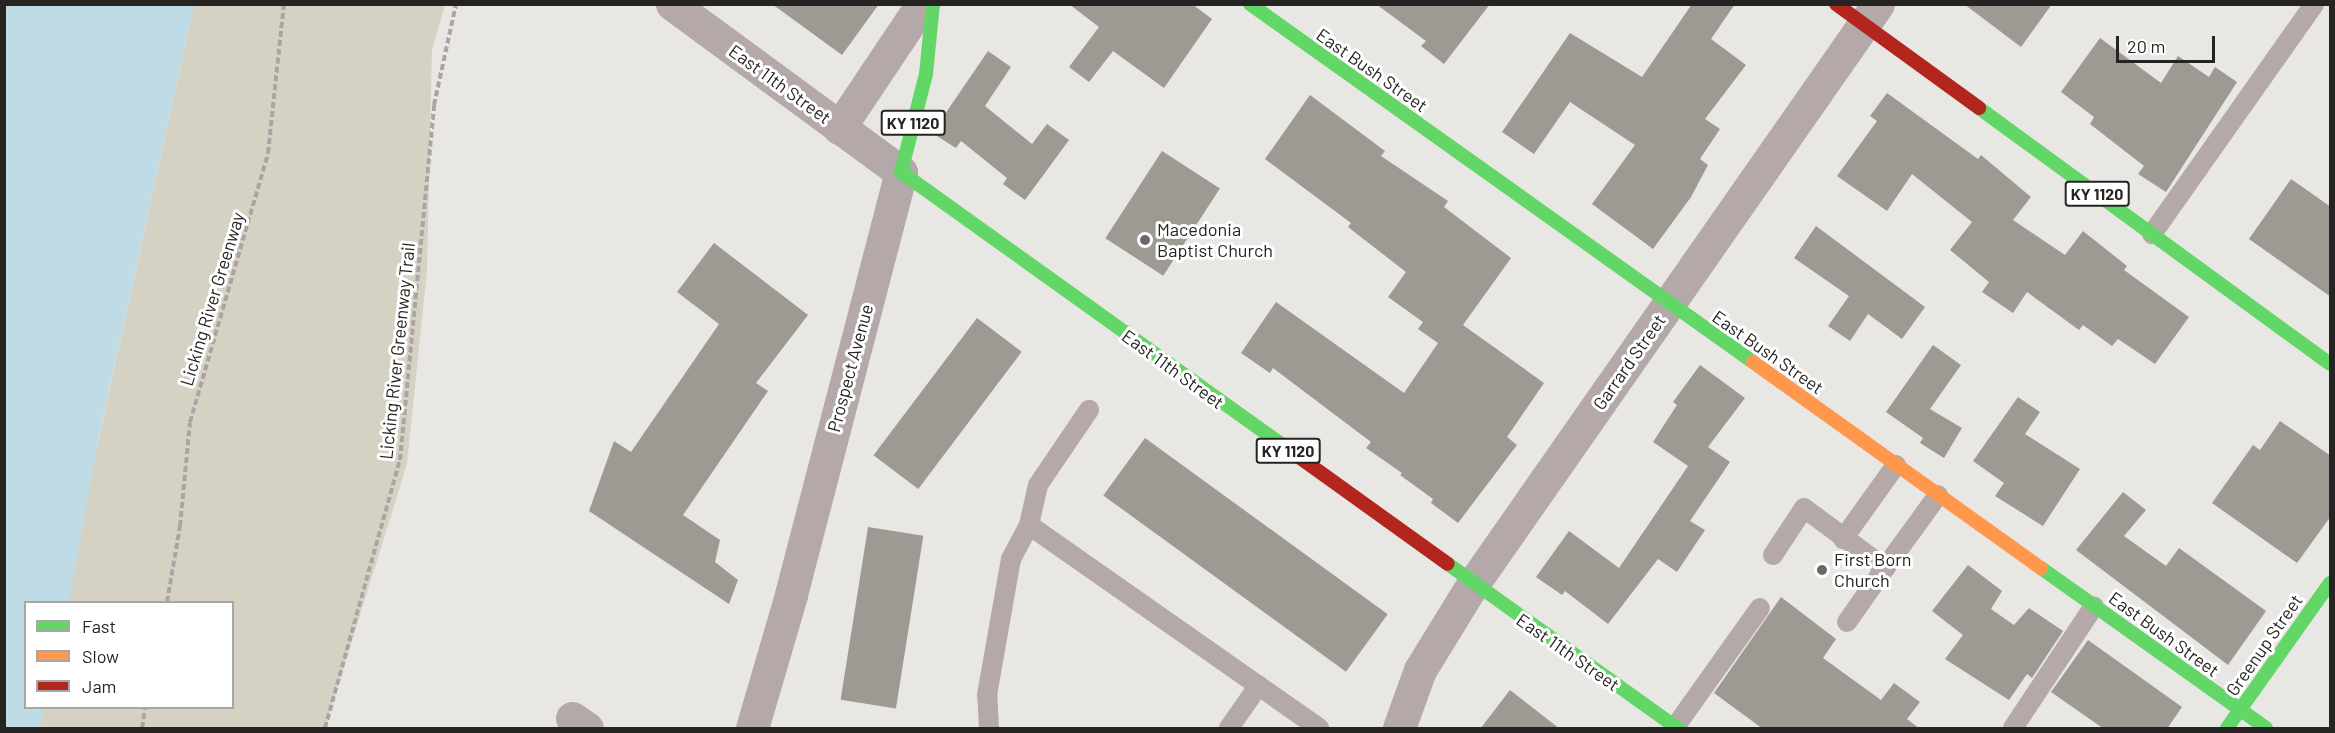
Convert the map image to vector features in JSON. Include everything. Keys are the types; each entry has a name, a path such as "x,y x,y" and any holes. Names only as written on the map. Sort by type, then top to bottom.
{"main road":[{"name":"Prospect Avenue","path":"901,172 926,74 933,4"},
{"name":"East Bush Street","path":"1250,4 2265,729"},
{"name":"KY 1120","path":"1836,4 1871,14 2152,234 2331,364"},
{"name":"East 11th Street","path":"901,172 1676,728"},
{"name":"Greenup Street","path":"2227,729 2331,583"}],"street":[{"name":"East 11th Street","path":"672,4 901,172"},
{"path":"839,128 922,4"},
{"name":"Garrard Street","path":"1399,729 1404,705 1420,670 1473,584 1871,14"},
{"name":"Prospect Avenue","path":"752,729 791,595 901,172"}],"lane":[{"path":"2152,234 2314,4"},
{"path":"989,729 987,696 1011,559 1029,525 1038,485 1089,410"},
{"path":"1843,539 1896,465"},
{"path":"1847,622 1938,495"},
{"path":"1773,555 1804,508 1885,568"},
{"path":"1029,525 1319,729"},
{"path":"2013,729 2094,606"},
{"path":"1676,728 1760,608"},
{"path":"1228,729 1258,685"}],"path":[{"name":"Licking River Greenway","path":"167,601 180,526 190,422 268,153 284,4"},
{"name":"Licking River Greenway Trail","path":"325,729 400,460 434,105 456,4"},
{"path":"142,729 145,709"}],"shaded area":[{"path":"194,5 445,5 432,50 427,270 407,464 325,728 36,728 40,709 234,709 234,601 63,601"}],"water":[{"path":"4,5 194,5 99,436 69,601 24,601 24,709 45,709 39,728 4,728"}],"building":[{"path":"772,4 879,4 842,55"},
{"path":"1069,4 1192,4 1212,19 1164,88 1113,51 1089,82 1069,67 1099,27"},
{"path":"1376,4 1490,4 1444,64 1421,46 1426,41"},
{"path":"1692,4 1735,4 1711,39 1746,65 1705,119 1720,129 1700,159 1708,165 1691,197 1653,249 1592,204 1635,145 1570,102 1534,154 1502,132 1570,33 1642,77"},
{"path":"1964,4 2052,4 2021,47"},
{"path":"2100,38 2161,83 2178,56 2209,77 2215,67 2237,82 2166,192 2138,174 2144,166 2090,124 2094,117 2061,92"},
{"path":"988,51 1011,67 985,106 1032,144 1047,124 1069,140 1025,200 1003,184 1007,178 961,141 956,148 932,133"},
{"path":"1887,93 1978,159 1981,155 2031,197 2013,220 2065,255 2083,231 2127,266 2124,270 2189,317 2155,364 2118,339 2112,346 2083,325 2079,330 2027,292 2013,313 1982,292 1989,282 1950,250 1972,222 1912,174 1887,211 1837,176 1877,121 1870,116"},
{"path":"1310,95 1385,151 1381,156 1448,201 1444,207 1511,258 1463,325 1544,383 1507,437 1517,445 1458,523 1431,503 1433,499 1400,475 1402,473 1366,448 1371,442 1273,368 1270,373 1241,353 1276,302 1404,393 1438,343 1418,329 1423,322 1388,297 1406,272 1348,227 1351,223 1265,159"},
{"name":"Macedonia Baptist Church","path":"1162,151 1220,189 1163,276 1105,238"},
{"path":"2291,179 2331,207 2331,297 2249,239"},
{"path":"1816,226 1925,307 1902,339 1868,314 1850,341 1828,326 1849,296 1794,258"},
{"path":"714,243 808,315 756,383 768,391 683,515 720,540 715,562 738,580 729,604 589,511 614,441 631,452 719,324 677,292"},
{"path":"977,318 1022,352 918,489 873,455"},
{"path":"1933,345 1961,365 1930,409 1962,428 1944,458 1920,443 1923,438 1886,412"},
{"path":"1700,365 1745,398 1708,447 1730,462 1690,521 1705,530 1677,572 1658,559 1608,624 1565,591 1562,595 1536,577 1569,531 1619,568 1688,466 1653,442 1677,405 1673,402"},
{"path":"2018,397 2040,412 2025,434 2080,469 2043,526 1995,496 2004,483 1973,461"},
{"path":"2280,421 2331,456 2331,516 2297,563 2212,503 2253,445 2260,450"},
{"path":"1145,438 1388,614 1346,672 1103,495"},
{"path":"2123,492 2146,510 2124,536 2166,566 2179,548 2266,611 2228,665 2076,550"},
{"path":"868,527 923,536 896,709 841,700"},
{"path":"1968,565 2002,591 1991,609 2014,625 2029,608 2063,631 2032,678 2027,674 2009,700 1945,659 1963,635 1932,611"},
{"path":"1781,597 1836,639 1823,658 1881,700 1894,683 1920,702 1907,719 1920,729 1763,729 1714,693"},
{"path":"2088,640 2182,707 2167,729 2104,729 2051,692"},
{"path":"1510,690 1560,729 1480,729"}],"traffic: fast":[{"path":"933,4 926,74 901,172 1299,457"},
{"path":"1250,4 1753,362"},
{"path":"1979,108 2330,364"},
{"path":"1448,564 1677,728"},
{"path":"2041,568 2266,728"},
{"path":"2227,728 2330,583"}],"traffic: slow":[{"path":"1753,362 2041,568"}],"traffic: jam":[{"path":"1836,4 1979,108"},
{"path":"1299,457 1448,564"}],"place":[{"name":"Macedonia Baptist Church","path":"1145,240"},
{"name":"First Born Church","path":"1822,570"}]}
